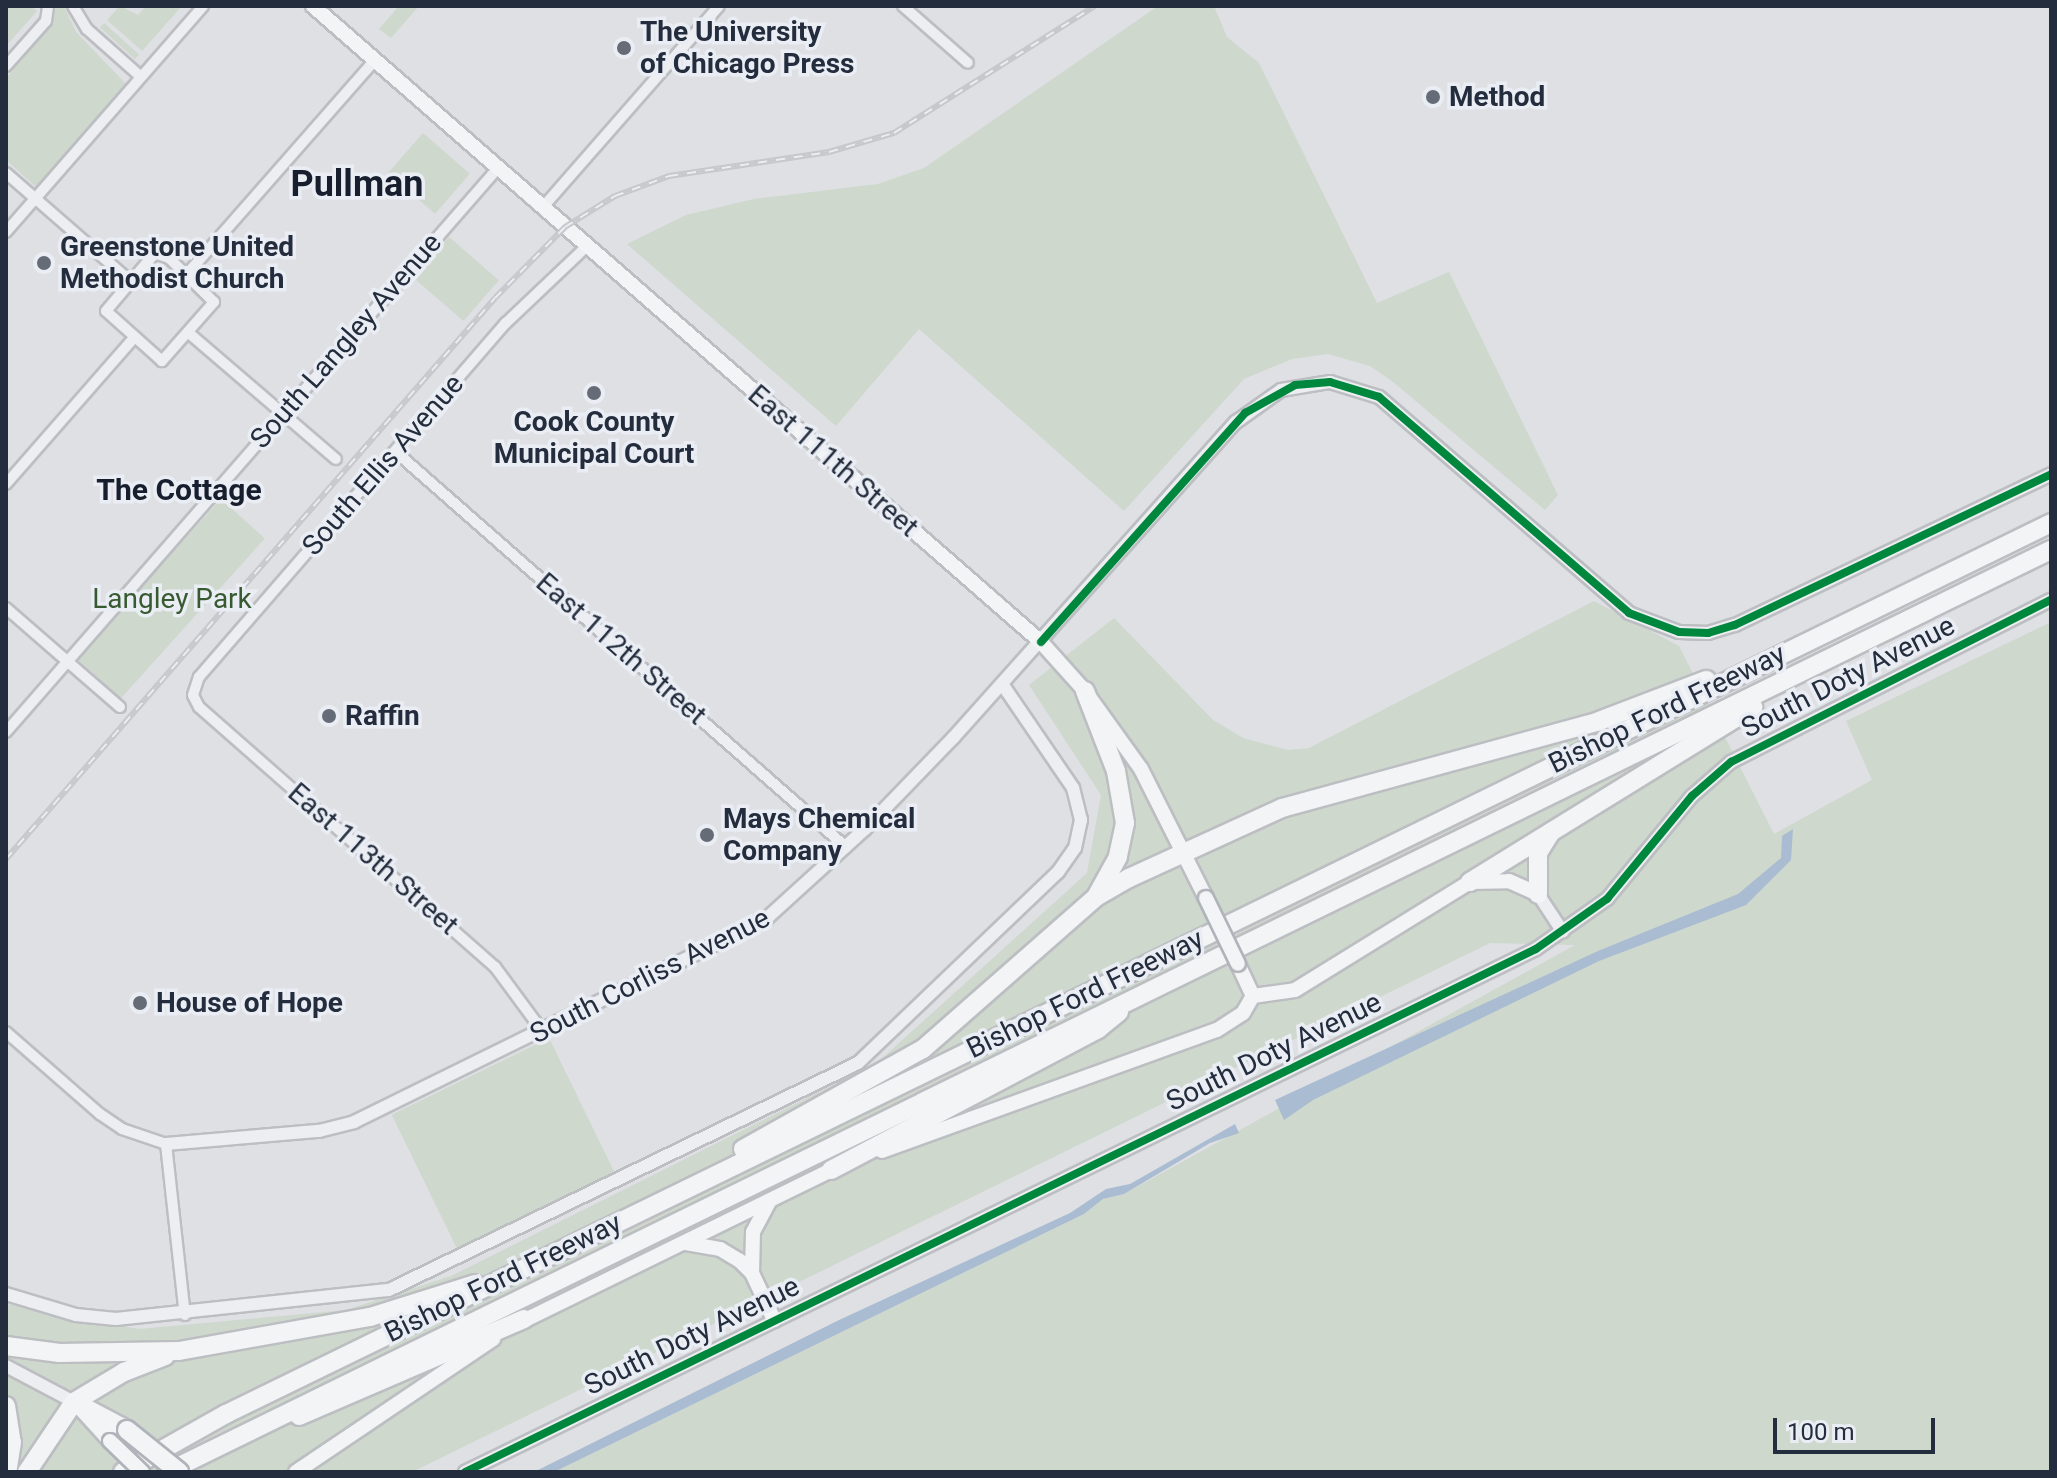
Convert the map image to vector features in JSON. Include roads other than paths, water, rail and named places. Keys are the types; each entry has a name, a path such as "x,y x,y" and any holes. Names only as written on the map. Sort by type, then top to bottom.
{"highway":[{"name":"Bishop Ford Freeway","path":"123,1472 226,1414 2051,523"},
{"name":"Bishop Ford Freeway","path":"167,1472 2051,550"},
{"path":"1470,882 1823,661"},
{"path":"696,1184 744,1148 923,1049 1096,897 1183,854 1282,808 1599,721 1702,681 1740,673"},
{"path":"1085,691 1116,771 1125,823 1118,857 1096,897"},
{"path":"1538,894 1538,853 1553,829"},
{"path":"831,1170 1098,1029 1146,991"},
{"path":"6,1346 60,1353 179,1351 370,1317 505,1278"},
{"path":"246,1431 314,1411 524,1319"},
{"path":"27,1472 74,1402 124,1372 179,1351"},
{"path":"74,1402 127,1430 179,1472"},
{"path":"6,1406 12,1442 7,1472"}],"main road":[{"name":"East 111th Street","path":"313,6 1041,642 1085,691 1141,769 1253,996"},
{"path":"296,1472 524,1319 831,1170 1217,1030 1243,1013 1253,996 1295,990 1470,882 1509,881 1538,894"},
{"path":"771,1199 753,1232 752,1273 774,1320"},
{"path":"684,1243 720,1249 752,1273"},
{"path":"74,1402 142,1472"}],"street":[{"path":"73,6 87,29 141,77"},
{"path":"6,232 203,6"},
{"path":"543,207 719,6"},
{"path":"903,6 968,63"},
{"path":"6,66 46,21 49,7"},
{"path":"187,274 375,60"},
{"name":"South Langley Avenue","path":"6,732 498,168"},
{"path":"6,173 129,280"},
{"name":"South Ellis Avenue","path":"193,695 199,677 506,323 587,246"},
{"path":"158,253 187,274 214,302 190,334 162,361 133,339 106,311 129,280 158,253"},
{"path":"190,334 336,459"},
{"path":"6,484 133,339"},
{"path":"1041,642 1236,422 1266,397 1295,385 1330,382 1379,397 1629,613 1679,632 1735,625 2051,474"},
{"name":"East 112th Street","path":"396,452 846,847"},
{"name":"South Doty Avenue","path":"465,1472 1563,932 1607,899 1692,796 1731,762 2051,600"},
{"path":"6,608 120,707"},
{"name":"South Corliss Avenue","path":"166,1144 338,1126 543,1032 744,933 795,896 846,847 1041,642"},
{"path":"6,1294 95,1319 185,1315 389,1290 865,1058 1058,872 1075,848 1081,820 1073,788 1002,684"},
{"name":"East 113th Street","path":"193,695 199,707 495,967 543,1032"},
{"path":"1538,894 1563,932"},
{"path":"6,1032 100,1114 122,1129 166,1144 185,1315"},
{"path":"6,1366 74,1402"}],"water":[{"path":"1793,829 1791,860 1746,905 1599,961 1313,1100 1284,1120 1275,1100 1598,951 1738,894 1781,858 1782,836"},
{"path":"1235,1124 1239,1133 1210,1143 1124,1194 1103,1199 1084,1214 554,1472 534,1472 837,1321 1070,1213 1106,1189 1130,1184"}],"railway":[{"path":"6,859 495,298 565,227 615,196 669,176 829,152 894,133 1095,6"}],"place":[{"name":"The University of Chicago Press","path":"624,48"},
{"name":"Method","path":"1433,97"},
{"name":"Greenstone United Methodist Church","path":"44,263"},
{"name":"Cook County Municipal Court","path":"594,393"},
{"name":"Raffin","path":"329,716"},
{"name":"Mays Chemical Company","path":"707,835"},
{"name":"House of Hope","path":"140,1003"}],"district":[{"name":"Pullman","path":"357,185"},
{"name":"The Cottage","path":"179,490"}],"park label":[{"name":"Langley Park","path":"172,599"}]}
